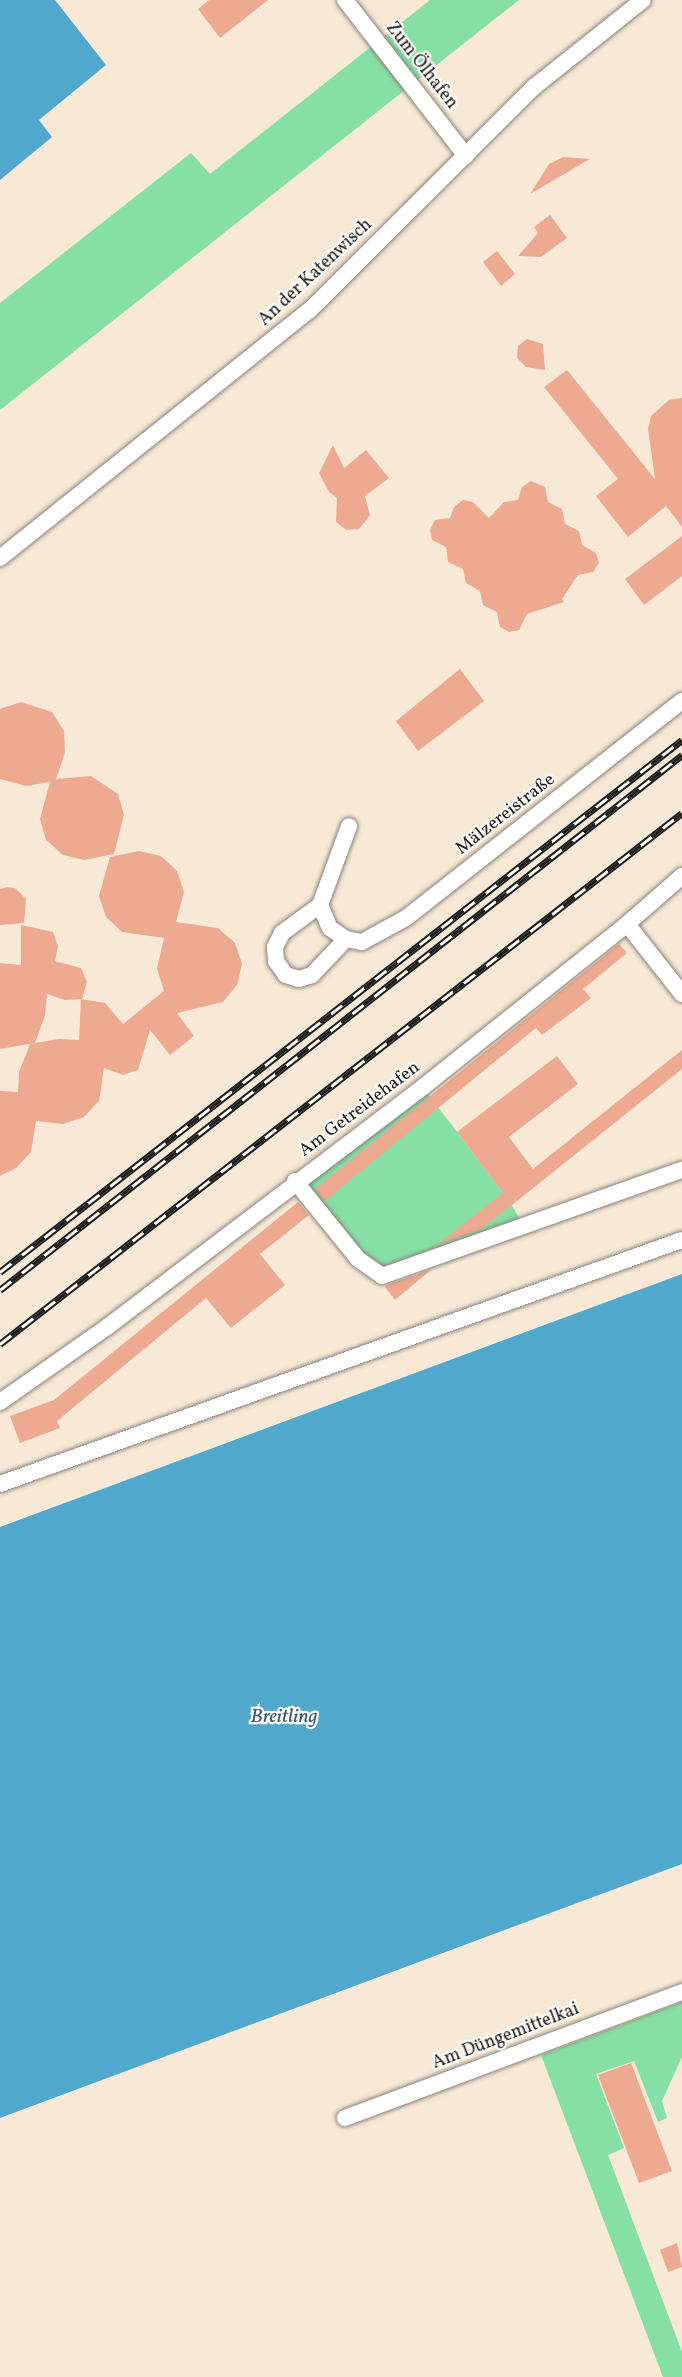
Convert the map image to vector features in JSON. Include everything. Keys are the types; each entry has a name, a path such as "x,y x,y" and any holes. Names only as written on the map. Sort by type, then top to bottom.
{"street":[{"name":"Zum Ölhafen","path":"345,0 466,156"},
{"name":"An der Katenwisch","path":"0,558 310,310 534,87 644,0"},
{"name":"Mälzereistraße","path":"346,939 362,942 406,918 682,701"},
{"path":"320,905 330,928 346,939 312,975 299,979 286,975 276,961 275,947 282,933 320,905 349,826"},
{"name":"Am Getreidehafen","path":"682,876 627,924 423,1087 295,1181 358,1259 382,1276 682,1170"},
{"path":"627,924 682,994"},
{"path":"0,1402 106,1328 295,1181"},
{"path":"0,1484 682,1240"},
{"name":"Am Düngemittelkai","path":"345,2118 682,1992"}],"green space":[{"path":"430,0 519,0 0,410 0,303 191,153 210,174"},
{"path":"423,1087 510,1202 525,1229 382,1276 295,1181"},
{"path":"682,2002 682,2057 662,2101 667,2118 658,2122 634,2061 596,2074 624,2148 608,2155 682,2352 682,2377 663,2377 541,2055"}],"water":[{"path":"0,0 55,0 106,65 39,120 52,137 0,180"},
{"name":"Breitling","path":"682,1274 682,1864 0,2118 0,1527"}],"building":[{"path":"209,0 268,0 220,38 198,9"},
{"path":"563,157 590,159 530,194 549,164"},
{"path":"550,215 567,238 541,257 518,256 538,233 534,227"},
{"path":"497,251 515,274 501,286 483,262"},
{"path":"527,339 543,344 545,370 526,367 517,358 518,346"},
{"path":"567,370 655,479 648,429 651,416 669,400 682,398 682,527 666,506 628,537 596,496 618,479 544,387"},
{"path":"333,445 344,468 366,450 389,478 365,496 370,515 359,529 346,530 336,522 337,498 329,492 319,473"},
{"path":"531,481 545,487 548,502 562,509 565,524 579,531 582,545 596,553 599,563 593,572 578,575 562,599 564,602 527,614 519,630 509,632 500,627 497,612 483,605 480,591 466,583 463,569 448,562 446,547 432,540 430,530 435,520 450,518 454,507 463,500 473,502 489,518 504,502 518,500 522,487"},
{"path":"682,536 682,576 644,605 625,579"},
{"path":"460,669 484,701 418,751 396,721"},
{"path":"21,702 52,712 64,731 65,753 56,779 91,776 118,794 124,815 114,854 84,860 63,855 46,840 40,819 50,782 26,786 0,779 0,709"},
{"path":"139,851 161,856 177,871 184,892 176,922 218,928 235,943 242,964 237,985 223,1002 177,1013 194,1036 170,1055 150,1030 138,1070 123,1075 104,1068 99,1101 84,1117 63,1124 36,1121 31,1152 16,1168 0,1176 0,1091 18,1092 19,1072 30,1044 59,1039 79,1040 81,999 105,1003 123,1024 164,991 157,968 164,938 122,932 106,917 99,896 110,857"},
{"path":"15,888 26,899 24,923 0,925 0,889"},
{"path":"21,925 53,932 58,946 55,961 81,968 87,982 82,999 65,1000 47,994 45,1015 35,1043 0,1049 0,963 21,965"},
{"path":"619,944 627,953 583,989 591,998 542,1035 536,1028 325,1201 315,1189"},
{"path":"682,1050 682,1069 482,1229 437,1245 503,1193 457,1132 557,1056 578,1084 509,1137 533,1169"},
{"path":"298,1202 309,1215 260,1254 285,1285 231,1328 206,1298 57,1421 60,1428 20,1443 10,1416 54,1400"},
{"path":"432,1269 395,1300 385,1287 387,1285"},
{"path":"631,2063 672,2171 639,2183 598,2075"},
{"path":"677,2243 682,2267 668,2272 660,2250"}],"railway":[{"path":"0,1272 682,740"},
{"path":"0,1290 682,755"},
{"path":"0,1344 682,813"}]}
